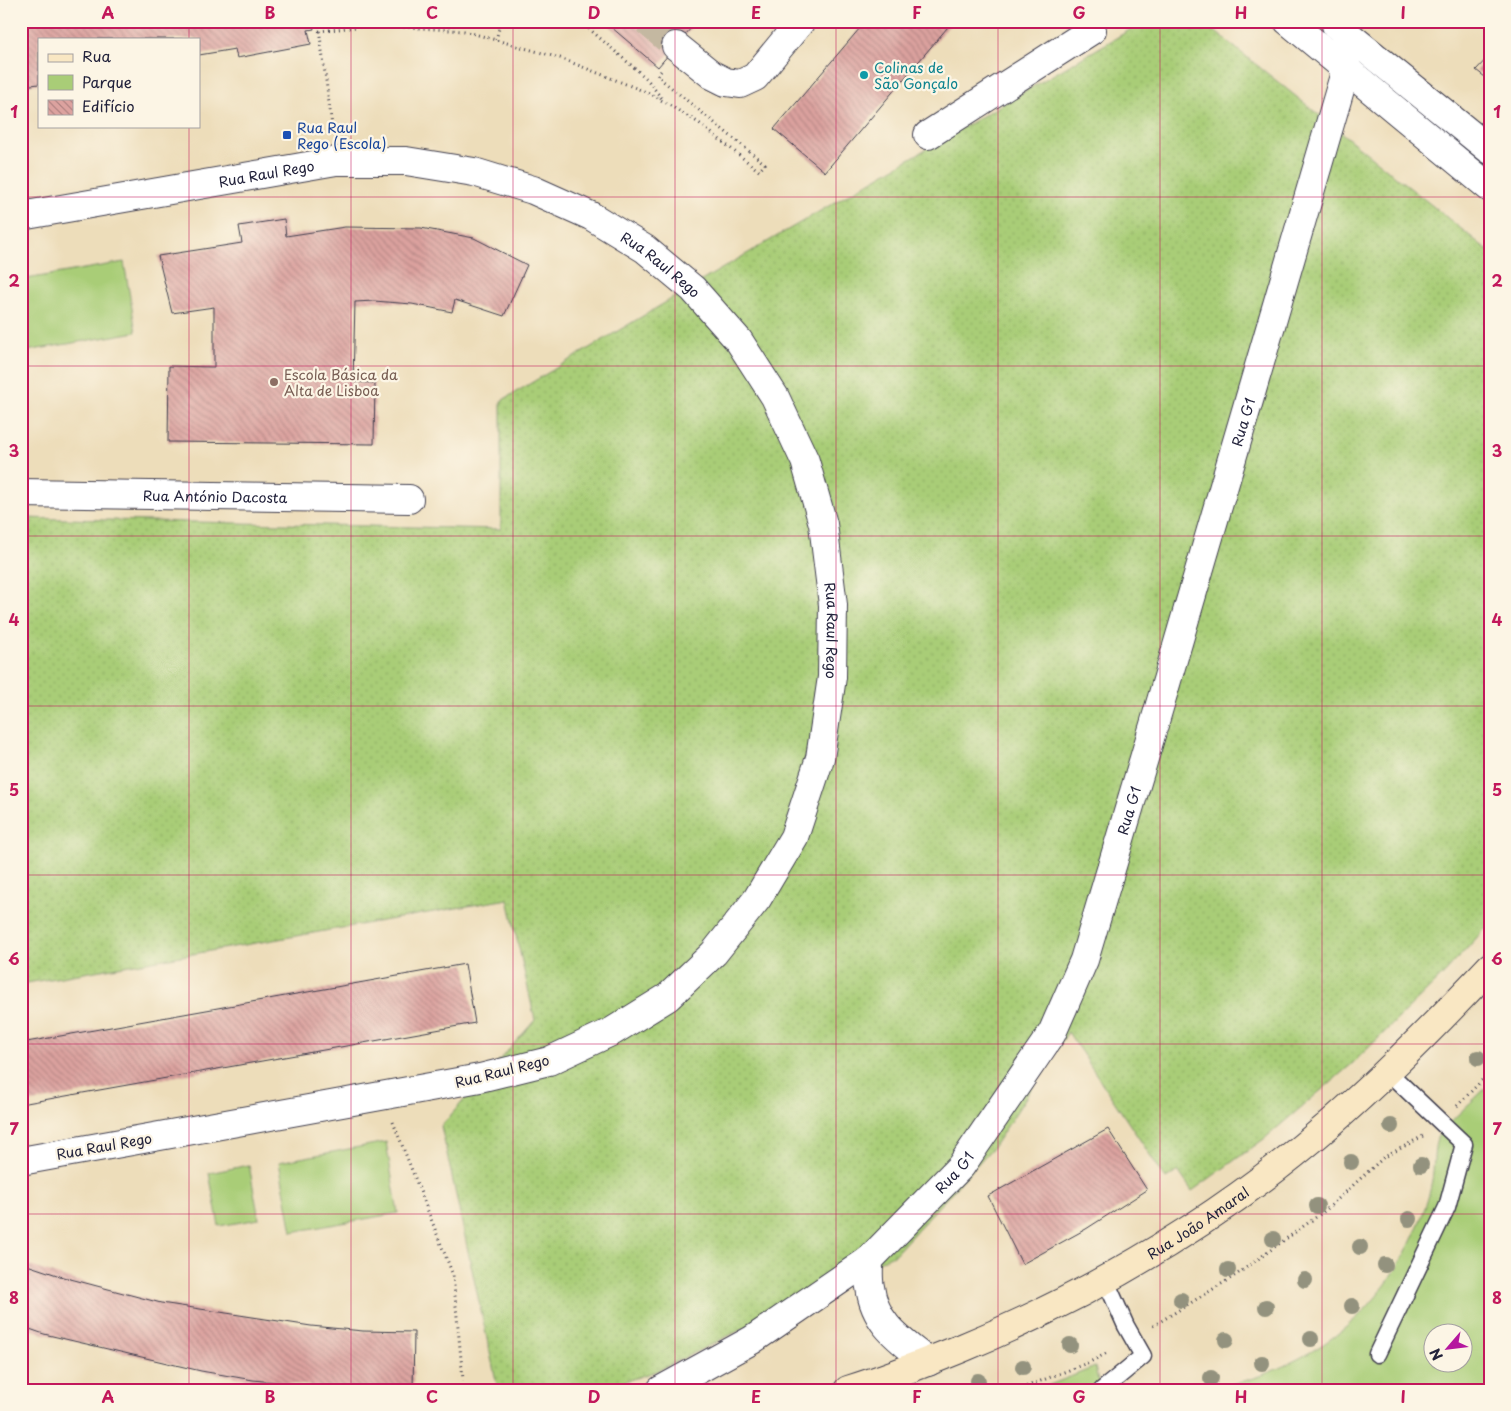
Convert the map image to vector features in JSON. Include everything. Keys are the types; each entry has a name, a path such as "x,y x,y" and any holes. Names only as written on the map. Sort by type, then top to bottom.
{"street":[{"path":"676,46 712,75 726,82 740,84 755,77 800,21"},
{"path":"1288,21 1490,188"},
{"path":"1341,25 1490,150"},
{"name":"Rua G1","path":"661,1390 752,1340 869,1260 961,1166 1052,1034 1084,960 1346,69 1341,25"},
{"path":"928,135 1092,30"},
{"name":"Rua Raul Rego","path":"21,216 336,161 406,161 474,172 534,190 591,216 645,249 693,289 739,341 775,397 805,461 823,524 833,604 832,677 820,758 794,837 757,899 714,953 668,996 613,1031 549,1061 480,1078 21,1161"},
{"name":"Rua António Dacosta","path":"21,493 409,498"},
{"name":"Rua João Amaral","path":"848,1390 928,1362 1001,1332 1071,1298 1139,1260 1205,1218 1269,1173 1330,1124 1388,1072 1490,967"},
{"path":"869,1260 870,1287 876,1311 890,1331 928,1362"}],"lane":[{"path":"1377,1354 1447,1207 1464,1144 1388,1072"},
{"path":"1102,1390 1143,1356 1132,1339 1105,1279"}],"path":[{"path":"318,21 336,161"},
{"path":"490,21 500,27"},
{"path":"496,40 501,21"},
{"path":"592,21 587,27 647,80 664,102"},
{"path":"319,31 376,25 464,31 560,58 651,94 699,123 758,171 765,164 664,81"},
{"path":"1017,1390 1090,1362 1132,1339 1236,1275 1326,1210 1383,1158 1433,1131 1490,1072"},
{"path":"383,1096 453,1275 464,1390"}],"green space":[{"path":"1145,21 1202,21 1490,252 1490,923 1444,974 1353,1063 1264,1139 1192,1191 1178,1171 1166,1179 1068,1032 995,1145 895,1254 657,1371 598,1390 498,1390 441,1126 535,1020 508,899 21,984 21,518 501,529 501,401 738,259"},
{"path":"124,262 136,332 21,352 21,280"},
{"path":"1490,1084 1490,1390 1206,1390 1248,1380 1284,1366 1311,1352 1358,1317 1377,1296 1409,1246 1429,1194 1437,1138"},
{"path":"386,1142 398,1213 292,1232 279,1162"},
{"path":"249,1165 259,1219 219,1226 209,1173"},
{"path":"1095,1367 1100,1390 1037,1390"}],"building":[{"path":"34,21 312,21 314,29 308,30 311,44 237,58 235,49 200,55 200,38 38,38 38,84 23,86 25,94 21,95 21,23"},
{"path":"604,21 697,21 658,67"},
{"name":"Colinas de São Gonçalo","path":"866,21 953,21 825,172 774,129"},
{"path":"1490,55 1490,81 1476,70"},
{"path":"284,219 286,236 345,227 421,228 474,238 527,265 504,316 455,300 452,312 412,304 374,301 355,302 353,382 375,383 374,444 168,442 169,366 214,367 214,307 172,313 158,256 242,243 239,226"},
{"path":"465,964 475,1023 21,1104 21,1043"},
{"path":"1108,1129 1147,1190 1086,1229 1022,1264 988,1196"},
{"path":"21,1263 63,1277 161,1303 311,1326 363,1331 414,1332 413,1390 352,1390 253,1380 201,1371 44,1334 21,1326"}],"tunnel":[{"path":"646,21 676,46"}],"place":[{"name":"Colinas de São Gonçalo","path":"864,75"},
{"name":"Rua Raul Rego (Escola)","path":"287,135"},
{"name":"Escola Básica da Alta de Lisboa","path":"274,382"}]}
